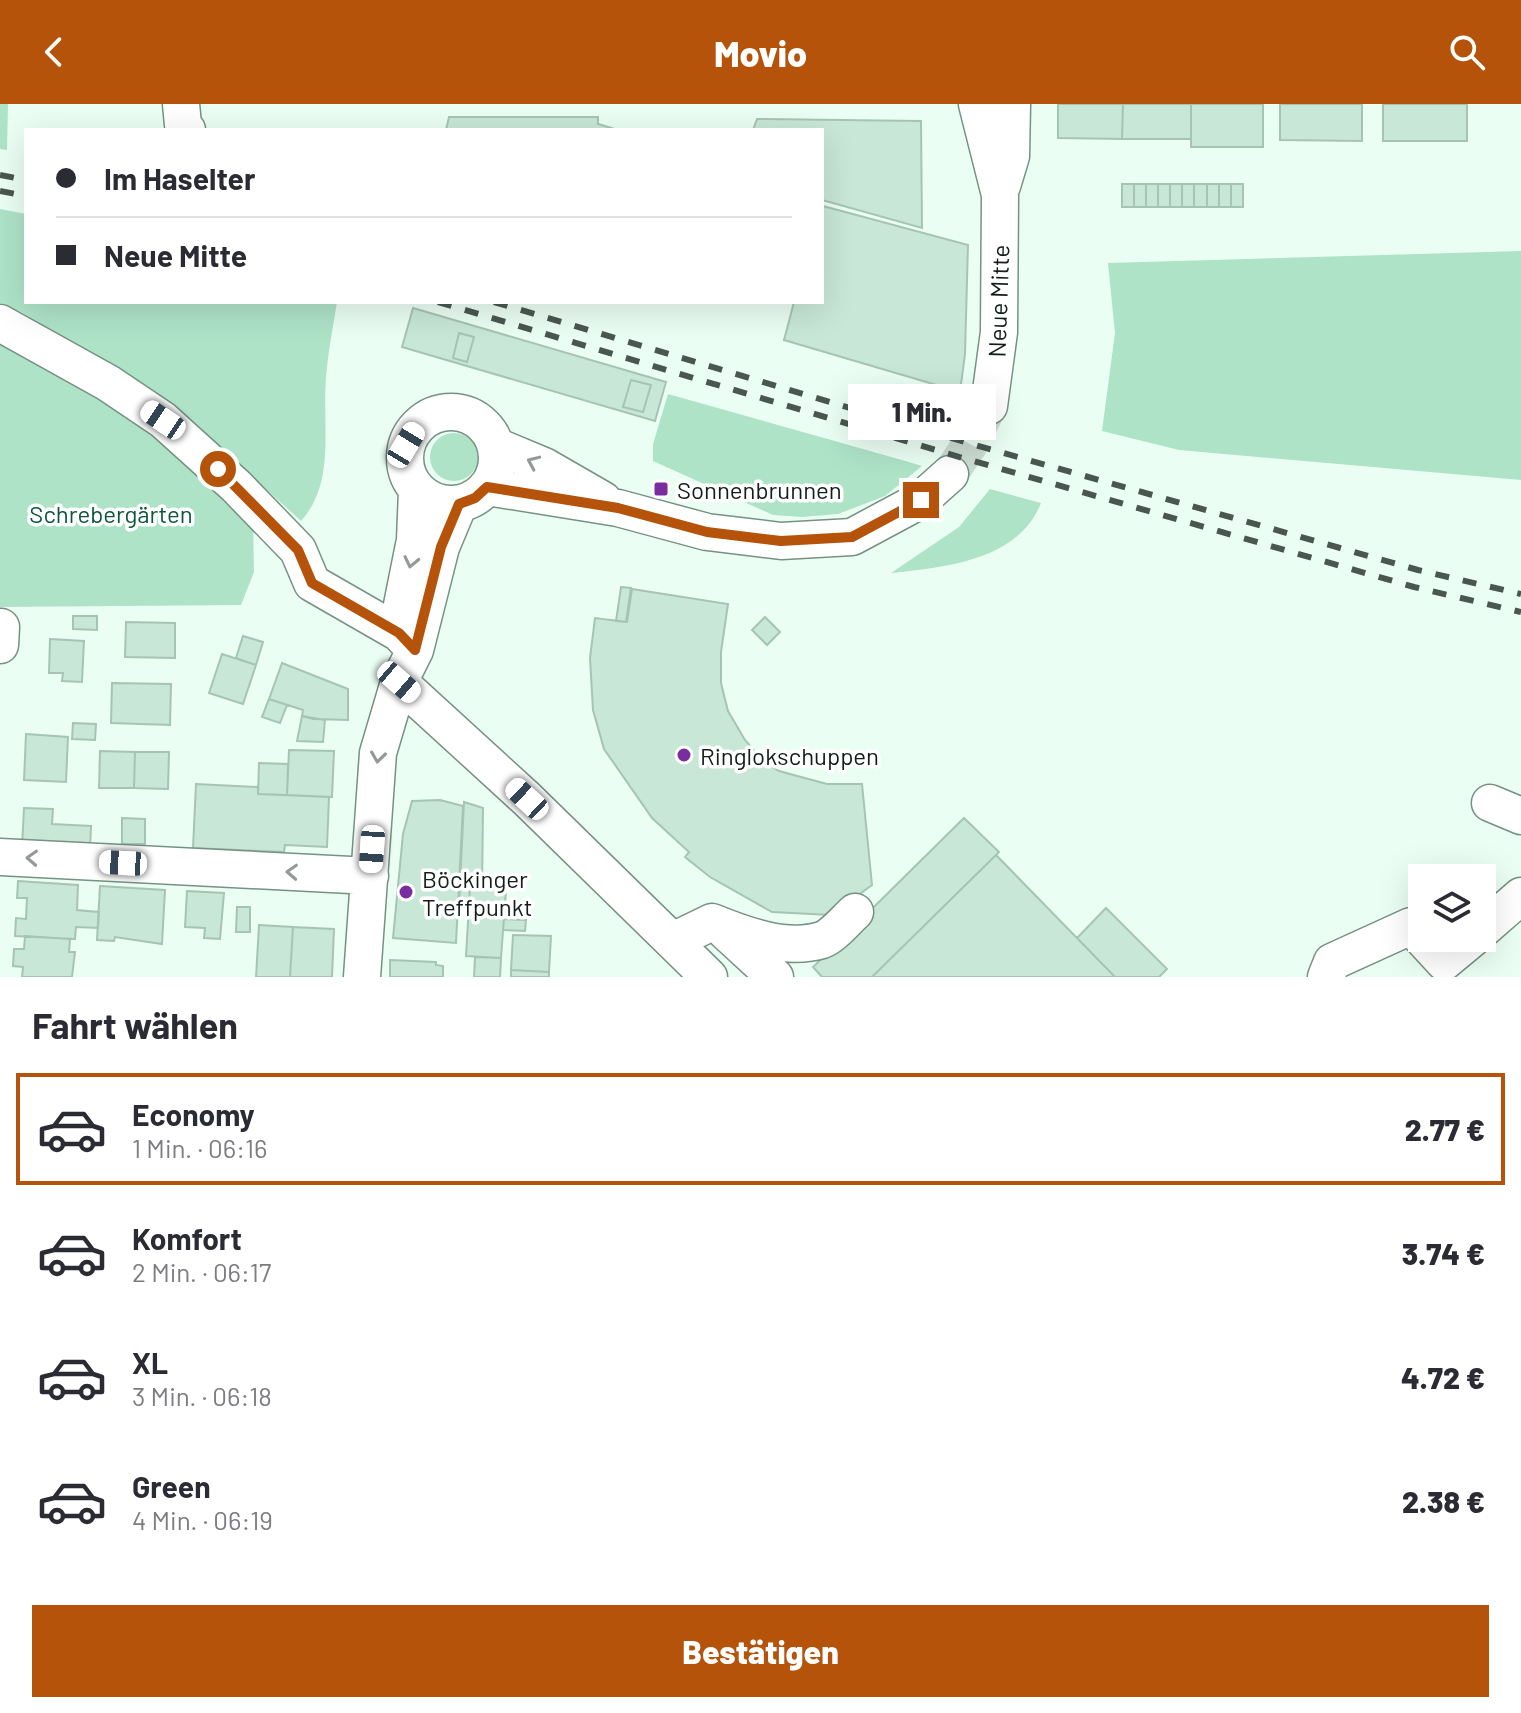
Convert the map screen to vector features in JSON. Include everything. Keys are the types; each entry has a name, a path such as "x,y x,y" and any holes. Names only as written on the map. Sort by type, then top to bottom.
{"street":[{"path":"181,104 185,128"},
{"name":"Neue Mitte","path":"977,104 1000,195 999,332 989,406"},
{"name":"Neue Mitte","path":"1000,195 1011,156 1012,104"},
{"path":"0,323 108,383 163,420 236,486 298,550 312,583 407,642"},
{"path":"407,642 441,547 473,496 497,467 496,446 484,425 463,413 439,413 418,425 406,445 405,469 417,490 436,503 473,496 618,508 743,538 781,541 852,537 921,500 950,474"},
{"path":"496,446 544,466 618,508"},
{"path":"362,977 378,753 407,642 417,490"},
{"path":"0,645 1,627"},
{"path":"399,682 527,799 709,977"},
{"path":"0,857 370,876"},
{"path":"1496,918 1521,896"},
{"path":"673,941 712,922 751,936 790,944 824,940 855,912"},
{"path":"712,922 746,947 775,977"},
{"path":"1326,977 1332,962 1408,927"},
{"path":"1435,952 1444,962 1456,952"}],"green space":[{"path":"0,104 8,104 7,150 0,149"},
{"path":"0,209 24,214 24,304 337,304 326,377 323,471 312,506 301,521 177,408 23,313 0,303"},
{"path":"1521,251 1521,480 1179,450 1102,431 1115,333 1108,263"},
{"name":"Schrebergärten","path":"0,328 62,359 244,510 244,522 253,522 254,572 241,605 0,607"},
{"path":"668,394 922,466 885,496 838,514 802,517 773,515 653,461 653,444"},
{"path":"454,433 471,440 478,457 471,474 454,481 437,474 430,457 437,440"},
{"path":"990,489 1041,503 1030,522 1015,538 978,558 891,573 959,527"}],"building":[{"path":"1058,104 1123,104 1122,139 1058,138"},
{"path":"1123,104 1191,104 1191,139 1122,139"},
{"path":"1191,104 1263,104 1263,147 1191,147"},
{"path":"1280,104 1362,104 1362,141 1280,140"},
{"path":"1383,104 1467,104 1467,141 1383,141"},
{"path":"449,117 598,117 598,124 611,128 446,128"},
{"path":"757,119 921,121 922,228 824,201 824,128 754,128"},
{"path":"1122,184 1134,184 1134,207 1122,207"},
{"path":"1134,184 1146,184 1146,207 1134,207"},
{"path":"1146,184 1158,184 1158,207 1146,207"},
{"path":"1158,184 1170,184 1170,207 1158,207"},
{"path":"1170,184 1182,184 1182,207 1170,207"},
{"path":"1182,184 1194,184 1194,207 1182,207"},
{"path":"1194,184 1207,184 1207,207 1194,207"},
{"path":"1207,184 1219,184 1219,207 1207,207"},
{"path":"1219,184 1231,184 1231,207 1219,207"},
{"path":"1231,184 1243,184 1243,207 1231,207"},
{"path":"824,206 968,245 965,354 960,392 784,340 793,304 824,304"},
{"path":"413,308 666,382 655,421 402,347"},
{"path":"459,333 474,337 467,362 453,358"},
{"path":"631,380 651,385 643,412 623,407"},
{"path":"621,587 631,588 626,622 616,621"},
{"name":"Ringlokschuppen","path":"632,589 728,604 721,652 721,683 728,711 745,740 764,762 779,771 827,784 862,784 872,885 831,915 772,912 710,877 685,857 689,852 652,818 604,749 593,710 590,658 595,618 627,622"},
{"path":"73,616 97,616 97,630 73,629"},
{"path":"765,617 780,632 767,645 752,630"},
{"path":"126,622 175,623 175,658 125,657"},
{"path":"243,636 263,642 256,665 236,658"},
{"path":"50,639 84,641 82,682 62,681 63,673 49,673"},
{"path":"222,654 256,665 243,704 209,693"},
{"path":"282,663 348,689 348,720 313,719 302,716 303,710 269,699"},
{"path":"112,683 171,684 170,725 111,723"},
{"path":"269,699 287,705 280,723 262,717"},
{"path":"302,716 325,720 323,742 297,741"},
{"path":"73,723 96,724 95,740 72,739"},
{"path":"26,734 68,737 66,782 24,780"},
{"path":"289,750 334,751 332,797 287,795"},
{"path":"100,751 135,752 134,788 99,788"},
{"path":"135,752 169,752 168,789 134,788"},
{"path":"259,763 288,764 287,795 258,794"},
{"path":"196,784 258,787 258,794 329,797 327,847 285,845 284,852 193,848"},
{"path":"440,800 463,806 456,943 393,938 403,834 412,801"},
{"path":"464,802 483,808 482,889 470,888 469,904 459,904"},
{"path":"24,808 53,809 52,824 91,826 90,851 22,847"},
{"path":"122,818 145,819 145,844 122,844"},
{"path":"964,818 999,852 872,977 822,977 813,967"},
{"path":"996,855 1115,977 872,977"},
{"path":"18,881 78,885 77,910 99,912 98,928 76,927 75,939 15,936 16,918 26,919 27,898 17,898"},
{"path":"100,886 165,890 162,944 115,937 114,941 97,940"},
{"path":"470,888 506,891 501,958 466,956"},
{"path":"187,891 224,893 220,939 204,938 205,928 185,927"},
{"path":"237,907 250,907 250,932 236,932"},
{"path":"1106,908 1167,969 1159,977 1115,977 1077,938"},
{"path":"504,919 526,920 525,931 503,930"},
{"path":"259,925 293,927 290,977 256,977"},
{"path":"293,927 334,929 332,977 290,977"},
{"path":"513,935 551,936 549,972 511,970"},
{"path":"25,936 70,939 69,952 75,952 72,977 22,977 23,967 13,966 14,949 24,949"},
{"path":"475,957 501,958 500,977 474,977"},
{"path":"390,960 436,962 436,965 443,966 443,977 390,977"},
{"path":"511,970 549,972 549,977 511,977"}],"tunnel":[{"path":"950,474 969,446 989,406"}],"railway":[{"path":"0,175 24,180"},
{"path":"0,191 24,196"},
{"path":"445,304 963,458 1414,587 1521,612"},
{"path":"501,304 968,443 1418,570 1521,594"}],"place":[{"name":"Sonnenbrunnen","path":"661,489"},
{"name":"Ringlokschuppen","path":"684,755"},
{"name":"Böckinger Treffpunkt","path":"406,892"}],"route":[{"path":"218,469 298,550 312,583 399,633 415,650 441,547 459,504 475,498 487,487 534,497 618,508 707,532 781,541 852,537 921,500"}]}
